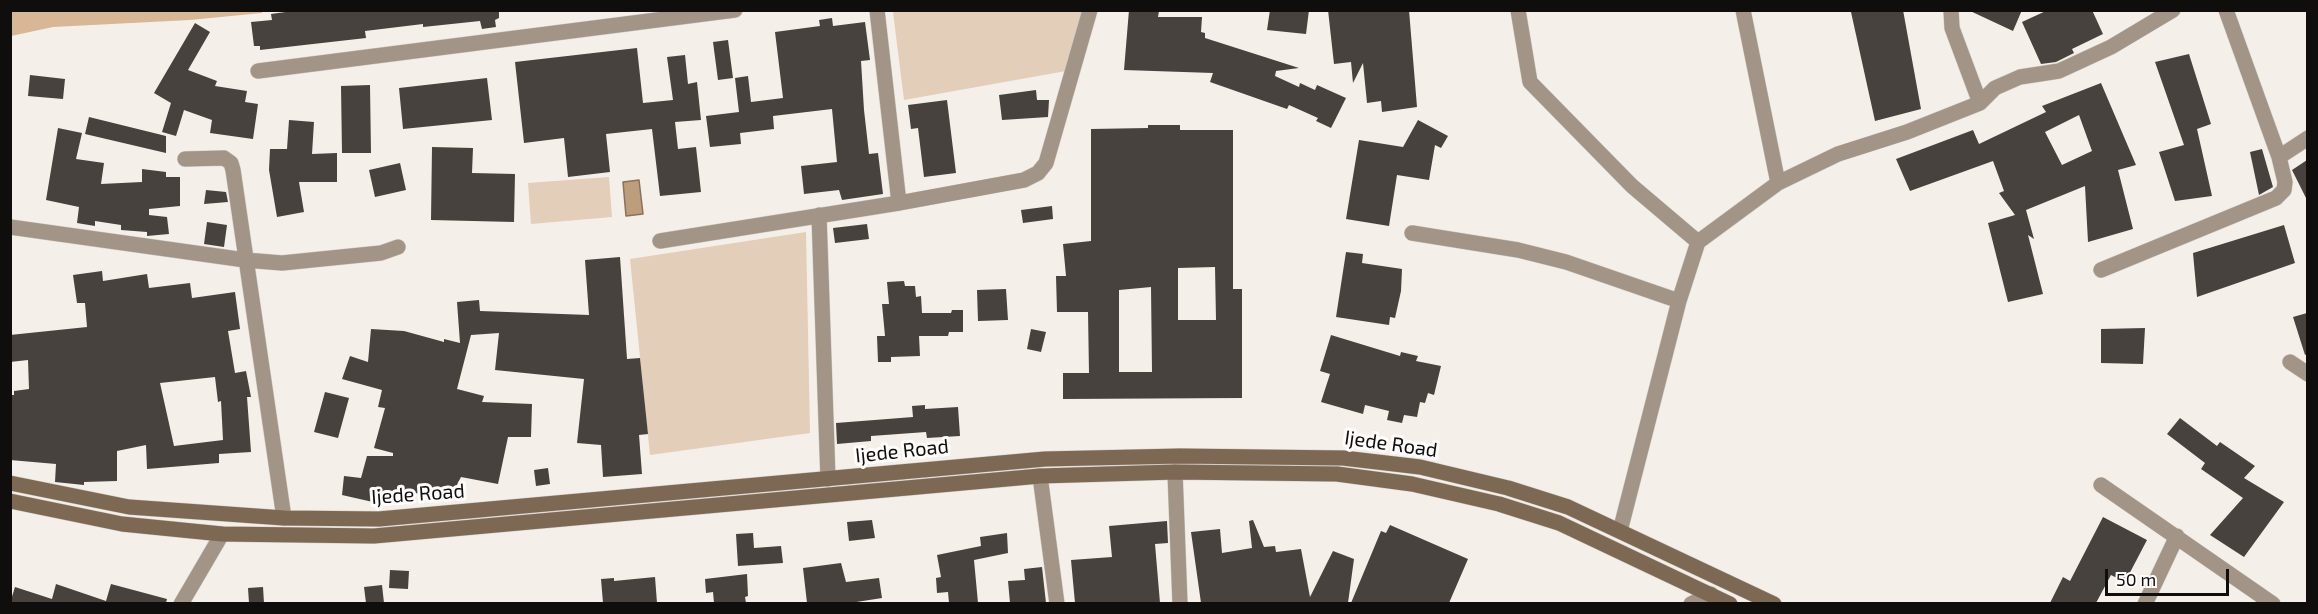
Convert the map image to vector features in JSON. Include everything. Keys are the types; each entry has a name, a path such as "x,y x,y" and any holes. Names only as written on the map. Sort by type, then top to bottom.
{"main road":[{"name":"Ijede Road","path":"10,483 129,507 284,518 380,519 1045,459 1130,456 1343,458 1420,467 1508,488 1568,507 1774,603"},
{"path":"923,469 925,487"},
{"name":"Ijede Road","path":"10,501 122,524 222,534 374,536 1040,476 1174,472 1337,474 1413,484 1499,504 1558,523 1730,603"}],"street":[{"path":"258,71 735,10"},
{"path":"877,10 899,203"},
{"path":"660,241 899,203 1024,180 1038,173 1046,163 1090,10"},
{"path":"1518,10 1530,82 1632,186 1698,242"},
{"path":"1743,10 1778,183"},
{"path":"1950,10 1952,28 1980,103"},
{"path":"1620,531 1679,301 1698,242 1778,183 1838,154 1907,132 1980,103 1995,88 2020,77 2059,71 2111,47 2174,10"},
{"path":"2102,270 2281,195 2285,182 2279,157 2226,10"},
{"path":"2279,157 2307,138"},
{"path":"185,159 224,158 231,163 284,518"},
{"path":"819,215 828,479"},
{"path":"10,227 245,260 282,263 381,253 398,247"},
{"path":"1412,233 1518,250 1566,262 1679,301"},
{"path":"2290,362 2307,374"},
{"path":"1174,472 1180,603"},
{"path":"1040,476 1057,603"},
{"path":"2101,485 2273,603"},
{"path":"181,603 222,534"},
{"path":"2145,603 2177,536"},
{"path":"1691,603 1711,594"}],"shaded area":[{"path":"910,10 1082,11 1066,71 904,100 893,12"},
{"path":"11,11 262,11 262,13 190,20 53,27 11,36"},
{"path":"609,177 612,217 531,224 528,183"},
{"path":"639,180 643,214 626,216 623,182"},
{"path":"806,232 810,433 650,455 630,259"}],"building":[{"path":"300,10 499,10 499,18 495,20 496,27 482,29 480,21 423,27 423,24 365,31 366,38 260,50 260,46 254,46 251,22 272,20 271,14"},
{"path":"1129,10 1159,11 1158,17 1202,17 1201,32 1205,33 1205,38 1299,68 1276,71 1275,76 1299,87 1300,83 1315,90 1317,85 1346,98 1331,128 1316,121 1318,118 1289,105 1287,109 1210,82 1213,73 1124,70"},
{"path":"1270,10 1309,10 1306,34 1267,30"},
{"path":"1328,10 1409,10 1417,107 1382,112 1381,101 1367,103 1363,63 1353,83 1351,62 1334,64"},
{"path":"1903,10 1921,109 1875,121 1851,12"},
{"path":"1968,10 2022,10 2013,31"},
{"path":"2048,10 2092,10 2103,34 2072,49 2074,53 2056,62 2041,64 2022,22"},
{"path":"832,18 833,26 865,22 870,60 861,61 864,110 869,154 878,153 883,194 842,200 839,190 804,194 801,166 837,162 832,109 773,116 774,129 740,133 741,144 710,147 706,116 739,112 735,78 748,76 751,102 783,98 775,32 820,26 819,20"},
{"path":"195,23 210,32 188,70 217,81 215,86 247,91 245,102 258,104 253,139 210,133 212,120 184,110 176,136 162,132 171,103 154,93"},
{"path":"728,40 733,78 718,80 713,42"},
{"path":"637,48 643,103 673,100 667,57 685,55 688,84 697,82 701,120 675,122 678,149 696,147 701,192 660,196 652,129 606,134 610,172 568,177 564,138 524,143 515,62"},
{"path":"2189,54 2211,124 2197,129 2212,196 2175,201 2159,152 2184,145 2155,62"},
{"path":"30,75 65,79 63,99 28,96"},
{"path":"487,78 492,120 403,129 399,88"},
{"path":"2101,83 2136,165 2118,170 2133,229 2088,242 2085,186 2026,210 2034,239 2028,235 2043,294 2008,302 1988,223 2015,215 1999,193 2004,191 1993,161 1910,191 1896,159 1973,130 1979,144 2046,112 2042,106","holes":["2079,115 2092,151 2062,165 2045,132"]},
{"path":"370,85 371,153 342,153 341,86"},
{"path":"1036,90 1037,100 1049,100 1048,117 1002,120 999,95"},
{"path":"947,100 956,173 924,177 918,128 911,129 908,105"},
{"path":"89,117 166,136 166,153 85,134"},
{"path":"289,120 314,122 312,154 337,153 337,182 299,182 304,212 277,217 269,170 270,149 287,149"},
{"path":"1418,120 1448,136 1441,148 1435,145 1429,180 1397,175 1389,226 1346,219 1359,140 1403,147"},
{"path":"1148,125 1180,125 1180,130 1233,130 1233,289 1242,289 1242,398 1063,399 1063,373 1089,373 1088,312 1057,312 1056,276 1066,276 1063,244 1091,241 1091,129 1148,128","holes":["1215,267 1216,320 1178,320 1178,268","1151,287 1152,372 1119,372 1119,290"]},
{"path":"58,128 82,133 76,159 104,163 101,184 142,182 142,169 166,172 166,177 180,177 180,206 149,209 149,215 167,217 169,234 147,236 147,232 121,230 121,225 95,221 95,226 77,223 79,207 46,200"},
{"path":"432,147 473,148 472,173 515,174 514,222 431,220"},
{"path":"2262,149 2273,187 2259,195 2250,152"},
{"path":"2307,160 2307,200 2292,170"},
{"path":"400,163 406,190 375,197 369,170"},
{"path":"206,190 226,192 228,202 204,204"},
{"path":"1052,206 1053,219 1023,223 1021,210"},
{"path":"207,222 227,225 224,247 204,244"},
{"path":"867,224 869,239 835,243 833,228"},
{"path":"2284,225 2295,263 2197,297 2193,253"},
{"path":"1346,252 1363,254 1362,263 1402,269 1401,291 1395,318 1390,317 1389,325 1336,317"},
{"path":"620,257 627,359 640,358 648,434 639,435 642,474 603,477 601,445 577,443 584,379 495,370 499,333 471,335 457,389 484,396 482,402 532,404 531,437 508,437 498,484 461,477 449,500 401,490 397,504 387,501 386,505 342,495 344,476 361,478 367,456 393,456 393,453 374,448 385,408 378,407 382,390 342,379 350,356 368,362 371,329 404,331 444,342 444,339 460,343 457,302 479,300 480,311 589,315 585,260"},
{"path":"102,271 103,281 147,274 149,288 190,283 192,298 235,292 240,329 228,331 235,373 246,371 251,397 247,397 251,452 219,454 219,463 147,469 146,445 117,451 117,481 84,482 84,485 55,482 56,464 10,460 10,395 14,395 14,391 29,389 28,360 10,362 10,335 87,327 85,303 77,303 73,275","holes":["215,377 218,402 221,401 223,440 174,446 160,383"]},
{"path":"904,281 905,286 915,286 916,297 921,296 922,313 951,313 952,310 963,310 963,332 949,332 948,336 919,336 920,356 891,357 891,362 878,362 877,336 885,336 882,304 889,304 887,282"},
{"path":"1006,289 1008,320 978,321 977,290"},
{"path":"2307,313 2307,354 2305,355 2293,317"},
{"path":"2145,328 2143,364 2101,363 2101,329"},
{"path":"1031,329 1046,332 1041,352 1027,349"},
{"path":"1331,335 1400,356 1401,352 1418,356 1416,361 1441,366 1434,395 1428,393 1425,403 1420,402 1417,417 1404,415 1402,423 1387,420 1389,411 1365,405 1363,414 1321,402 1330,374 1320,371"},
{"path":"325,392 349,398 338,438 314,432"},
{"path":"925,405 925,409 958,407 960,436 927,438 926,432 871,436 871,441 837,444 836,423 913,417 912,406"},
{"path":"2180,418 2217,446 2220,442 2255,466 2244,478 2284,502 2244,557 2210,535 2243,498 2201,469 2205,463 2167,434"},
{"path":"548,468 550,484 536,486 534,470"},
{"path":"2103,517 2147,540 2125,582 2111,575 2096,603 2050,603 2063,577 2070,581"},
{"path":"872,520 875,538 849,541 847,522"},
{"path":"1253,520 1264,547 1275,546 1276,552 1301,549 1310,597 1333,551 1354,559 1348,603 1201,603 1191,532 1220,529 1222,553 1252,548 1249,521"},
{"path":"1167,521 1168,543 1155,544 1160,603 1075,603 1071,560 1112,557 1109,526"},
{"path":"1390,525 1468,559 1449,603 1351,603 1381,531 1386,533"},
{"path":"753,533 754,548 781,546 783,563 738,566 736,534"},
{"path":"1007,533 1008,553 974,560 978,603 949,603 948,592 937,593 936,578 941,577 937,555 981,546 980,537"},
{"path":"841,563 846,582 879,578 882,598 850,603 807,603 803,568"},
{"path":"1042,567 1046,603 1010,603 1008,581 1025,580 1024,569"},
{"path":"390,570 409,571 408,589 389,588"},
{"path":"747,574 746,603 714,603 713,592 706,593 705,579"},
{"path":"655,577 657,603 603,603 601,579 614,578 614,581"},
{"path":"56,584 106,601 111,584 167,599 166,603 10,603 15,587 52,599"},
{"path":"382,585 384,603 366,603 364,587"},
{"path":"263,587 264,603 249,603 248,588"}]}
